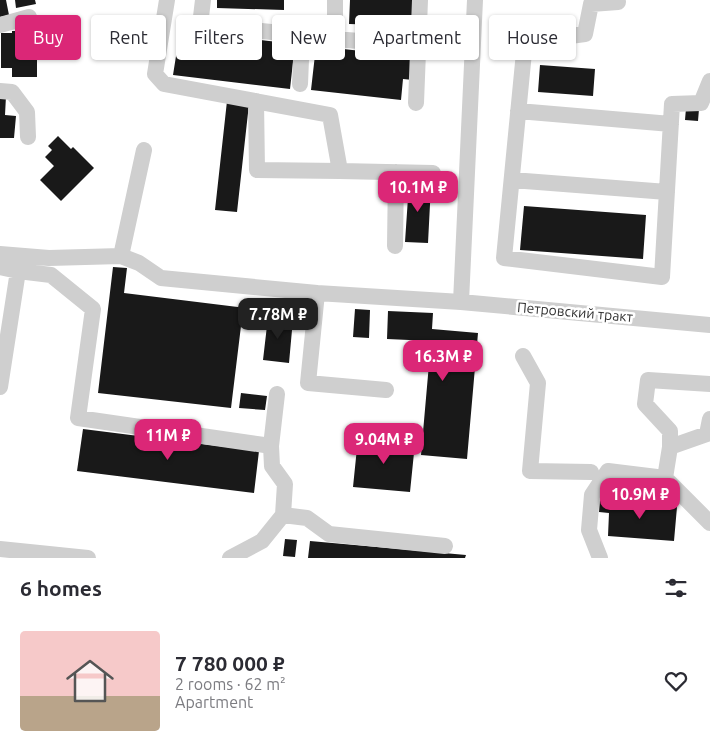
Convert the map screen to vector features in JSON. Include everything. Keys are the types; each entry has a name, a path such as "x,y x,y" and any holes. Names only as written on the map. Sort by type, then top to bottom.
{"street":[{"path":"167,0 155,74 164,84 330,115 340,171"},
{"path":"202,0 200,25 272,32"},
{"path":"335,0 335,15"},
{"path":"419,15 420,0"},
{"path":"461,302 475,0"},
{"path":"618,2 591,4 585,34 525,42 504,258 662,277 672,104 701,103 710,81"},
{"path":"0,25 15,21"},
{"path":"300,84 301,60"},
{"path":"416,103 418,60"},
{"path":"0,91 12,92 26,112 28,137"},
{"path":"256,101 258,170 433,173"},
{"path":"518,111 671,124"},
{"path":"0,254 49,258 121,256 144,150"},
{"path":"395,246 396,172"},
{"path":"512,180 667,192"},
{"name":"Петровский тракт","path":"121,256 139,263 161,278 317,293 461,302 710,324"},
{"path":"0,267 51,275 92,309 78,418 271,446"},
{"path":"0,387 18,271"},
{"path":"317,293 308,383 386,390"},
{"path":"523,356 538,383 530,470 608,471 665,478 710,523"},
{"path":"665,478 670,447 670,431 646,404 648,380 710,384"},
{"path":"230,558 262,541 283,515 285,484 272,466 271,446 277,394"},
{"path":"670,447 707,434 710,419"},
{"path":"592,495 608,471"},
{"path":"591,472 592,495 589,530 600,558"},
{"path":"283,515 307,518 329,534 445,546"},
{"path":"0,548 88,558"}],"building":[{"path":"0,0 6,0 9,15 0,17"},
{"path":"15,0 35,0 36,4 16,8"},
{"path":"217,0 284,0 284,10 217,8"},
{"path":"350,0 415,0 414,15 355,15 355,24 349,24"},
{"path":"12,31 15,31 15,60 37,60 37,77 12,77 12,68 1,68 1,33 12,33"},
{"path":"262,40 272,41 272,60 293,60 290,89 173,75 176,56 176,60 262,60"},
{"path":"345,49 355,50 355,60 416,60 413,80 403,79 401,100 311,90 314,60 345,60"},
{"path":"540,65 595,69 593,96 538,92"},
{"path":"0,95 6,96 5,115 16,116 14,138 0,138"},
{"path":"227,101 249,104 237,212 215,210"},
{"path":"686,108 699,109 698,121 685,120"},
{"path":"58,136 71,149 73,147 94,168 61,201 40,180 54,166 45,157 52,150 48,146"},
{"path":"409,183 431,185 428,243 405,242"},
{"path":"524,206 646,215 643,259 520,250"},
{"path":"113,267 127,268 124,293 263,310 261,328 241,326 231,408 98,393"},
{"path":"355,309 370,310 369,338 353,337"},
{"path":"388,311 433,313 432,329 478,333 467,459 421,455 431,341 387,339"},
{"path":"268,317 293,319 289,363 263,360"},
{"path":"241,393 267,396 265,410 239,408"},
{"path":"83,429 259,451 254,493 77,471"},
{"path":"358,438 415,443 410,492 353,487"},
{"path":"600,500 677,507 674,541 608,536 609,513 599,512"},
{"path":"285,539 297,540 295,557 283,556"},
{"path":"310,541 466,555 465,558 308,558"}]}
